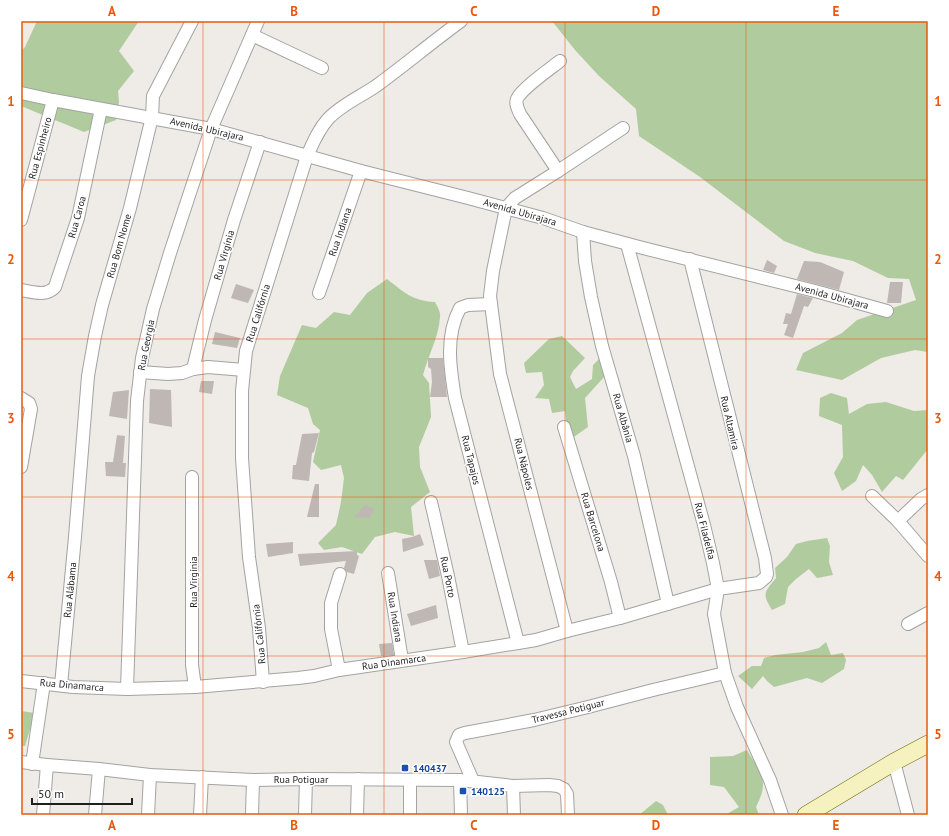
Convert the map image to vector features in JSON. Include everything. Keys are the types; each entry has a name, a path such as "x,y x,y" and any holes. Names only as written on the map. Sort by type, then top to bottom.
{"street":[{"name":"Rua Bom Nome","path":"78,494 88,376 102,305 130,208 152,117 153,96 192,21"},
{"name":"Rua Georgia","path":"127,689 137,401 142,358 153,309 211,129 258,21"},
{"name":"Rua Califórnia","path":"263,682 259,628 249,557 242,458 242,391 246,351 307,156 316,135 329,118 344,106 363,95 394,73 461,21"},
{"path":"252,35 322,68"},
{"path":"558,171 516,106 517,98 528,86 560,61"},
{"name":"Avenida Ubirajara","path":"21,93 211,129 361,171 543,218 584,232 627,244 887,310"},
{"name":"Rua Espinheiro","path":"21,220 53,100"},
{"name":"Rua Caroa","path":"21,290 46,293 52,291 56,287 78,218 101,109"},
{"path":"506,208 515,198 623,128"},
{"name":"Rua Virgínia","path":"193,369 234,220 260,142"},
{"name":"Rua Indiana","path":"320,293 361,171"},
{"name":"Rua Nápoles","path":"506,208 493,271 491,300 500,374 567,631"},
{"name":"Rua Albânia","path":"584,232 585,261 590,298 602,346 634,456 668,604"},
{"name":"Rua Filadelfia","path":"627,244 713,563 718,589 714,614 726,673 737,707 770,780 782,815"},
{"name":"Rua Altamira","path":"690,259 764,558 766,577 759,583"},
{"name":"Rua Tapajos","path":"491,300 460,308 451,329 450,366 455,398 518,643"},
{"path":"140,372 168,374 182,373 193,369 218,367 244,370"},
{"path":"21,398 29,403 31,409 21,467"},
{"name":"Rua Barcelona","path":"564,427 605,561 620,618"},
{"name":"Rua Virgínia","path":"192,477 192,665 195,687"},
{"name":"Rua Alábama","path":"61,685 78,494"},
{"path":"898,521 921,499 928,495"},
{"path":"872,496 898,521 928,556"},
{"name":"Rua Porto","path":"430,502 448,576 463,652"},
{"name":"Rua Indiana","path":"388,573 402,660"},
{"path":"339,670 331,629 331,603 340,574"},
{"name":"Rua Dinamarca","path":"21,681 73,687 127,689 195,687 263,682 314,676 339,670 536,640 620,618 718,589 759,583"},
{"path":"908,624 928,613"},
{"name":"Travessa Potiguar","path":"473,781 456,742 459,735 580,709 726,673"},
{"path":"26,763 44,683"},
{"path":"806,815 894,762 928,744"},
{"path":"894,762 908,815"},
{"name":"Rua Potiguar","path":"26,763 48,766 99,768 150,776 253,780 460,780 513,786 549,785 558,786 564,789 567,794 568,810"},
{"path":"43,815 48,766"},
{"path":"95,815 99,768"},
{"path":"148,815 150,776"},
{"path":"200,815 202,777"},
{"path":"305,815 306,779"},
{"path":"357,815 358,779"},
{"path":"252,815 253,780"},
{"path":"410,780 410,815"},
{"path":"460,780 460,815"},
{"path":"513,786 514,815"}],"green space":[{"path":"37,21 139,21 119,51 134,71 118,91 119,102 116,120 84,132 21,106 21,51 25,47"},
{"path":"552,21 928,21 928,352 915,350 881,358 842,380 796,370 803,353 842,333 857,320 916,300 909,279 888,278 853,261 815,253 784,241 700,177 639,136 636,109 599,76 575,50"},
{"path":"387,279 414,298 435,302 440,313 436,339 423,375 429,383 431,417 419,447 420,467 430,492 411,507 414,536 395,532 375,537 362,554 342,547 324,550 318,543 336,525 341,502 344,478 341,465 321,470 313,462 320,430 313,424 308,408 277,395 280,376 302,325 316,328 334,312 350,315 367,293"},
{"path":"562,336 585,358 573,371 570,377 576,389 592,379 593,365 599,359 605,376 585,398 588,427 568,441 565,411 552,413 549,399 535,398 544,385 542,372 526,373 524,363 549,339"},
{"path":"831,393 847,398 849,414 867,404 886,402 914,411 928,410 928,449 903,480 896,476 882,492 872,475 863,465 856,481 842,491 834,473 843,457 842,425 819,416 820,398"},
{"path":"827,538 830,546 829,562 833,575 817,578 809,569 788,587 785,604 772,610 767,600 766,593 776,578 775,568 787,557 796,544"},
{"path":"826,642 831,655 843,653 846,660 844,669 822,683 807,678 774,687 763,676 752,689 738,676 752,666 761,666 764,658 819,648"},
{"path":"21,711 35,713 25,746 21,746"},
{"path":"747,750 762,777 762,790 756,807 759,815 725,815 739,807 724,787 710,785 710,757 733,756"},
{"path":"656,801 663,805 668,815 639,815"}],"building":[{"path":"767,260 777,266 774,273 763,270"},
{"path":"804,261 820,262 844,272 839,290 797,279"},
{"path":"890,282 903,282 901,303 887,303"},
{"path":"236,284 254,290 248,303 231,298"},
{"path":"797,294 813,298 808,307 804,306 793,338 784,335 788,324 783,324 786,313 791,314"},
{"path":"215,332 240,338 237,348 212,344"},
{"path":"428,358 443,358 447,397 430,397 432,382 431,369 428,367"},
{"path":"201,381 214,381 212,394 199,392"},
{"path":"150,389 171,390 172,427 149,423"},
{"path":"129,390 127,419 109,416 113,392"},
{"path":"319,433 314,452 312,453 309,481 292,479 293,465 296,465 302,434"},
{"path":"117,435 125,436 123,463 126,463 125,477 106,476 105,462 113,462"},
{"path":"315,484 319,484 319,517 307,517"},
{"path":"365,505 374,509 370,518 354,517"},
{"path":"420,534 424,545 403,552 402,539"},
{"path":"293,542 293,553 268,557 266,544"},
{"path":"357,551 357,555 359,556 354,574 347,572 344,568 346,561 300,566 298,554"},
{"path":"424,560 437,560 440,576 429,579"},
{"path":"436,605 438,618 411,626 407,614"},
{"path":"392,643 394,655 381,656 379,644"}],"place":[{"name":"140437","path":"405,768"},
{"name":"140125","path":"463,791"}]}
